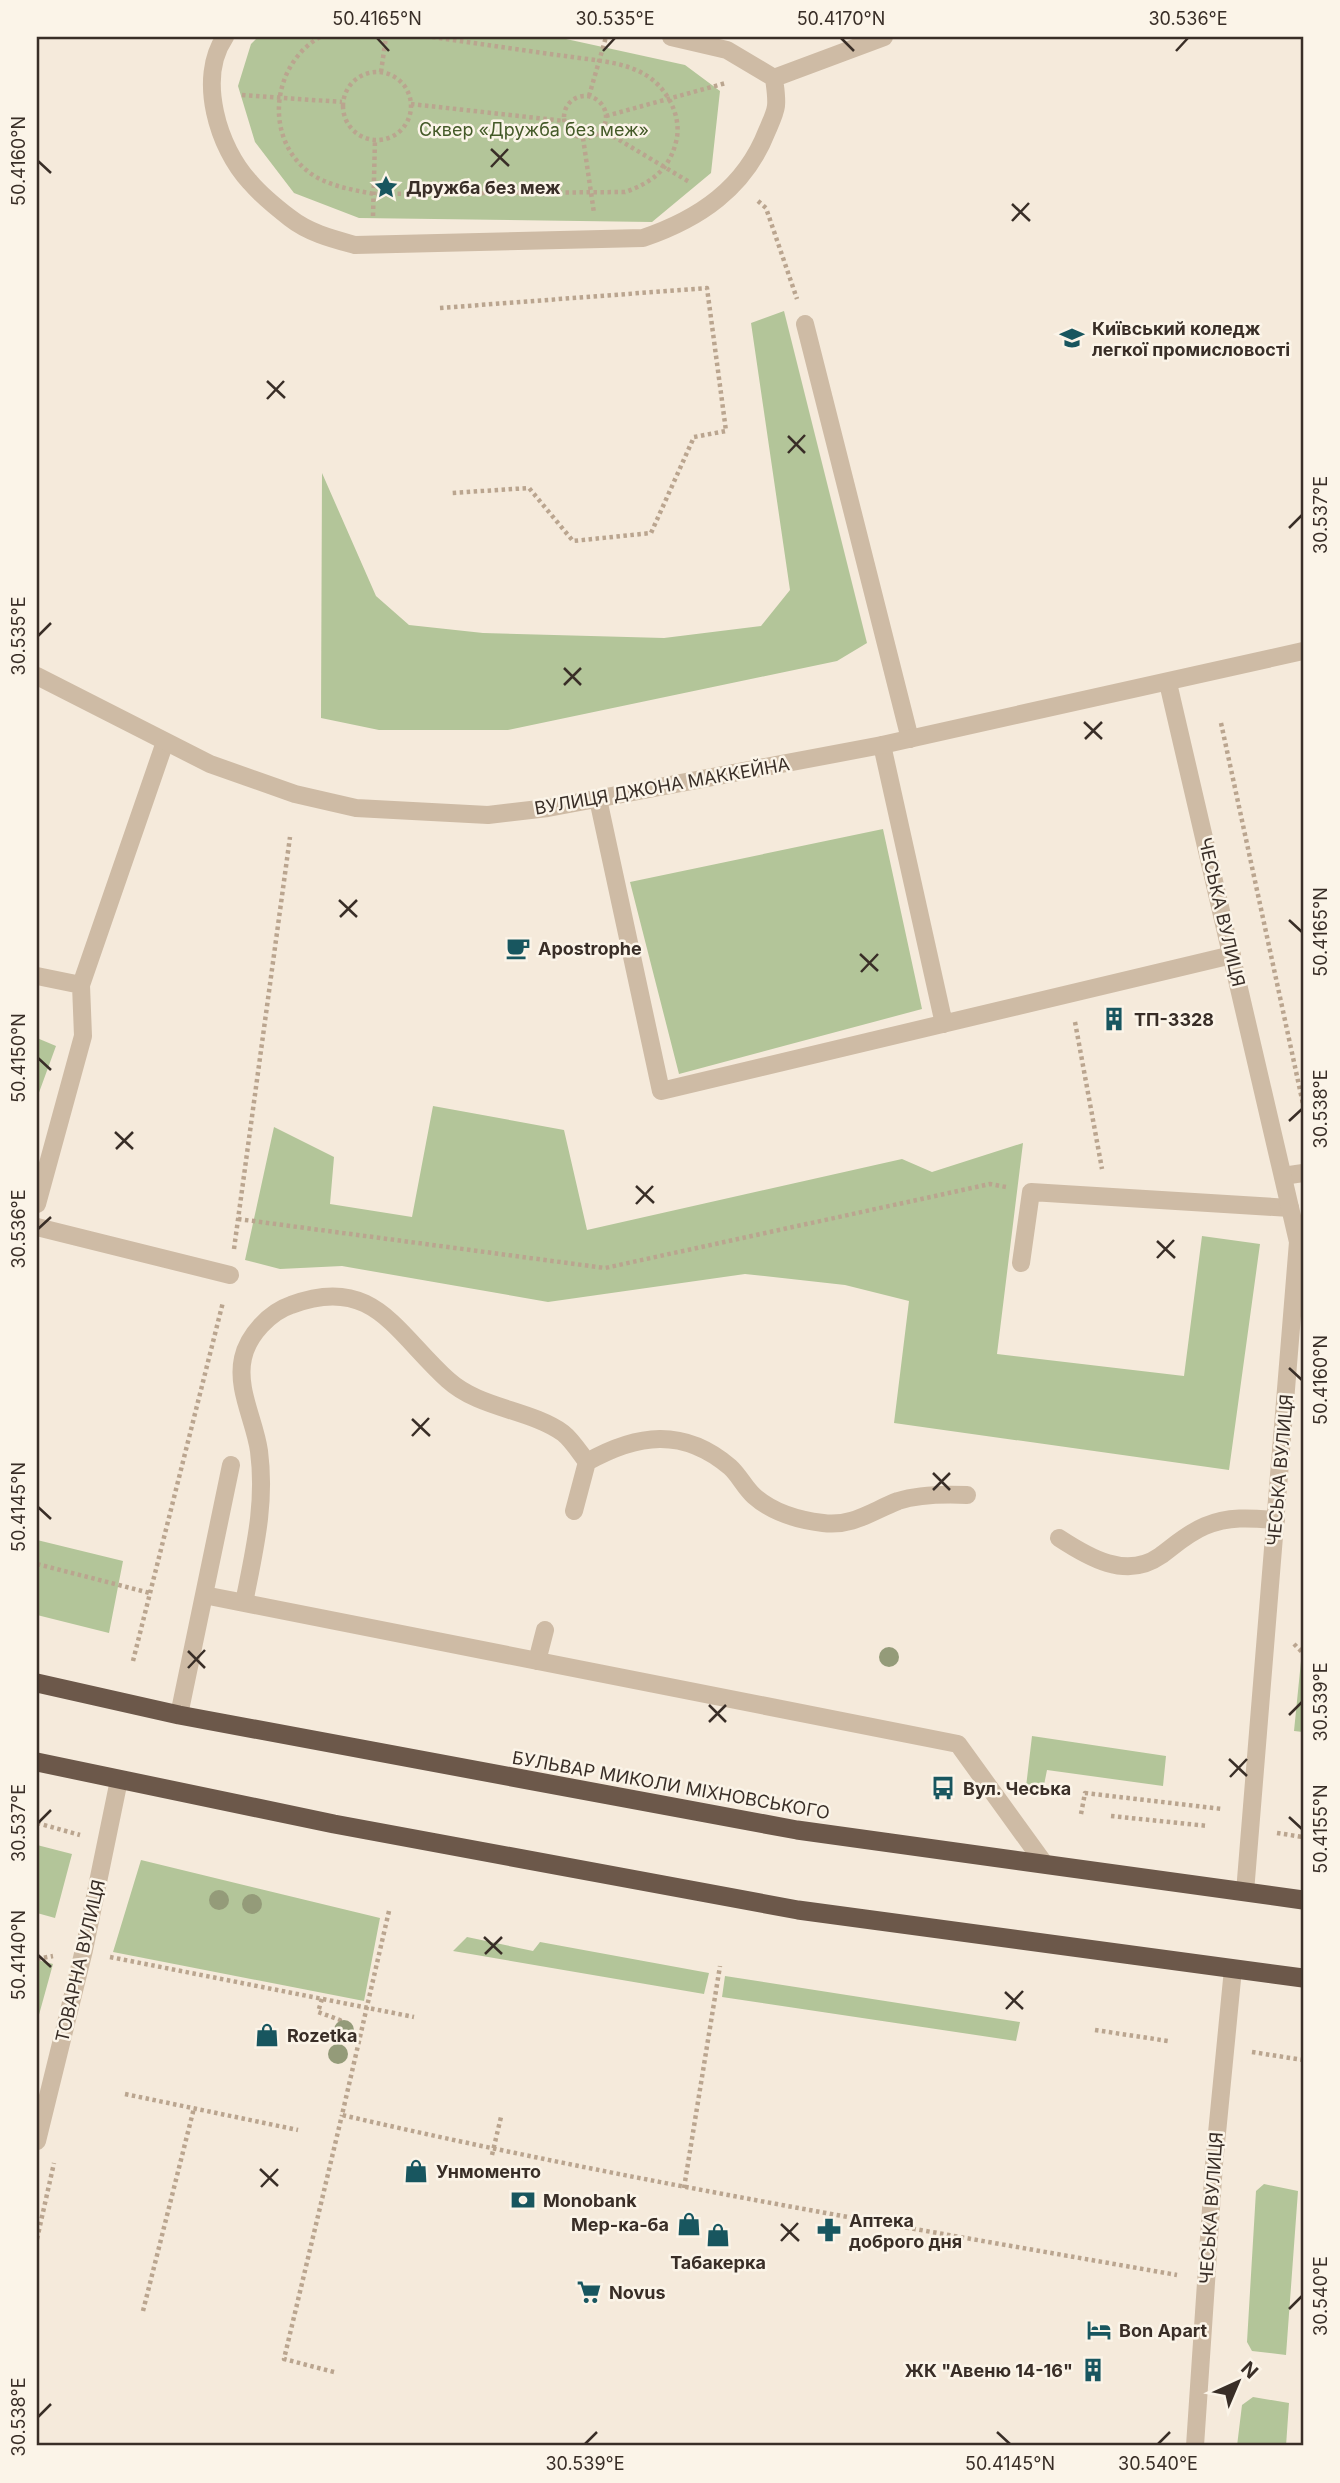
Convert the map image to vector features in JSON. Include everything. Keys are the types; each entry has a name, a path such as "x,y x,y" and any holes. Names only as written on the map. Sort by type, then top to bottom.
{"highway":[{"name":"БУЛЬВАР МИКОЛИ МІХНОВСЬКОГО","path":"37,1683 178,1715 797,1830 1303,1900"},
{"path":"37,1762 797,1910 1303,1978"}],"street":[{"path":"225,37 217,48 211,92 223,139 249,182 302,225 322,235 355,245 643,238 679,226 737,182 756,158 776,106 769,75 727,50 671,37"},
{"path":"769,75 884,37"},
{"path":"802,315 911,739"},
{"name":"ВУЛИЦЯ ДЖОНА МАККЕЙНА","path":"37,676 220,769 283,790 356,808 425,814 488,815 598,799 911,739 1303,651"},
{"name":"ЧЕСЬКА ВУЛИЦЯ","path":"1168,683 1298,1242 1245,1892"},
{"path":"37,1204 83,1036 81,985 165,743"},
{"path":"881,745 944,1024"},
{"path":"598,799 661,1091 1232,956"},
{"path":"37,976 81,985"},
{"path":"1283,1176 1303,1173"},
{"path":"1021,1263 1031,1192 1290,1208"},
{"path":"37,1227 230,1275"},
{"path":"244,1603 263,1508 259,1450 245,1398 243,1358 255,1332 282,1308 318,1295 354,1297 388,1317 451,1383 503,1409 536,1418 565,1434 587,1462"},
{"path":"574,1511 587,1462 626,1442 658,1437 694,1445 730,1468 755,1496 787,1516 826,1524 861,1520 899,1501 933,1494 967,1494"},
{"path":"178,1715 231,1465"},
{"path":"1059,1538 1102,1563 1131,1566 1157,1558 1206,1525 1240,1517 1276,1520"},
{"path":"204,1595 958,1744 1044,1863"},
{"path":"537,1661 545,1630"},
{"name":"ТОВАРНА ВУЛИЦЯ","path":"37,2141 84,1950 119,1780"},
{"name":"ЧЕСЬКА ВУЛИЦЯ","path":"1195,2446 1222,2071 1233,1969"}],"path":[{"path":"320,37 308,43 291,63 281,81 277,111 283,136 296,159 314,176 338,187 374,194 625,192 644,186 664,167 677,139 677,119 670,101 659,85 643,73 599,62 432,37"},
{"path":"381,72 387,37"},
{"path":"589,96 606,37"},
{"path":"370,72 381,72 402,83 411,104 404,125 386,138 375,140 365,137 347,123 342,102 351,82 370,72"},
{"path":"606,116 769,75"},
{"path":"211,92 279,100 342,102"},
{"path":"589,96 601,104 606,116 601,129 583,138 571,133 564,121 570,102 589,96"},
{"path":"411,104 564,121"},
{"path":"601,129 718,199"},
{"path":"583,138 599,239"},
{"path":"371,245 375,140"},
{"path":"766,208 802,315"},
{"path":"440,308 707,288 726,431 694,437 651,533 573,541 529,488 451,493"},
{"path":"1222,723 1303,1104"},
{"path":"134,1661 230,1275 290,837"},
{"path":"1070,994 1108,1198"},
{"path":"238,1219 605,1268 990,1184"},
{"path":"37,1564 150,1593"},
{"path":"1082,1814 1085,1793 1252,1812"},
{"path":"1111,1816 1208,1826"},
{"path":"1277,1833 1303,1837"},
{"path":"334,2372 284,2359 389,1911"},
{"path":"102,1956 414,2017"},
{"path":"684,2188 720,1966"},
{"path":"322,1999 318,2012 340,2020 334,2045"},
{"path":"1095,2030 1168,2041"},
{"path":"1250,2051 1303,2060"},
{"path":"125,2094 298,2130"},
{"path":"143,2311 194,2108"},
{"path":"342,2115 492,2153 1206,2280"},
{"path":"492,2153 500,2117"}],"green space":[{"name":"Сквер «Дружба без меж»","path":"258,37 557,37 685,65 720,91 711,173 652,222 359,218 294,193 255,142 238,86 251,44"},
{"path":"784,311 867,643 837,661 508,730 379,730 321,718 322,473 376,596 409,625 483,633 664,638 761,626 790,590 751,323"},
{"path":"883,829 922,1009 679,1074 630,882"},
{"path":"37,1038 56,1046 37,1098"},
{"path":"433,1106 564,1130 587,1230 902,1159 932,1172 1023,1143 997,1354 1184,1376 1202,1236 1260,1244 1229,1470 894,1423 909,1301 845,1285 745,1274 548,1302 342,1266 280,1269 245,1260 274,1127 334,1157 330,1204 412,1217"},
{"path":"37,1540 123,1561 109,1633 37,1615"},
{"path":"1303,1652 1303,1732 1294,1731"},
{"path":"1032,1736 1166,1756 1163,1786 1047,1770 1043,1790 1026,1787"},
{"path":"37,1845 72,1854 55,1918 37,1913"},
{"path":"141,1860 380,1918 364,2001 113,1952"},
{"path":"467,1937 533,1951 540,1942 709,1973 704,1994 453,1951"},
{"path":"37,1960 53,1964 37,2022"},
{"path":"725,1976 1020,2022 1016,2041 722,1997"},
{"path":"1264,2184 1298,2191 1286,2355 1252,2351 1247,2342 1256,2191"},
{"path":"1253,2397 1289,2403 1286,2446 1237,2446 1242,2405"}],"place":[{"name":"Дружба без меж","path":"386,187"},
{"name":"Київський коледж легкої промисловості","path":"1072,338"},
{"name":"Apostrophe","path":"518,948"},
{"name":"ТП-3328","path":"1114,1019"},
{"name":"Вул. Чеська","path":"943,1788"},
{"name":"Rozetka","path":"267,2035"},
{"name":"Унмоменто","path":"416,2171"},
{"name":"Monobank","path":"523,2200"},
{"name":"Мер-ка-ба","path":"689,2224"},
{"name":"Аптека доброго дня","path":"829,2230"},
{"name":"Табакерка","path":"718,2235"},
{"name":"Novus","path":"589,2292"},
{"name":"Bon Apart","path":"1099,2330"},
{"name":"ЖК \"Авеню 14-16\"","path":"1093,2370"}]}
